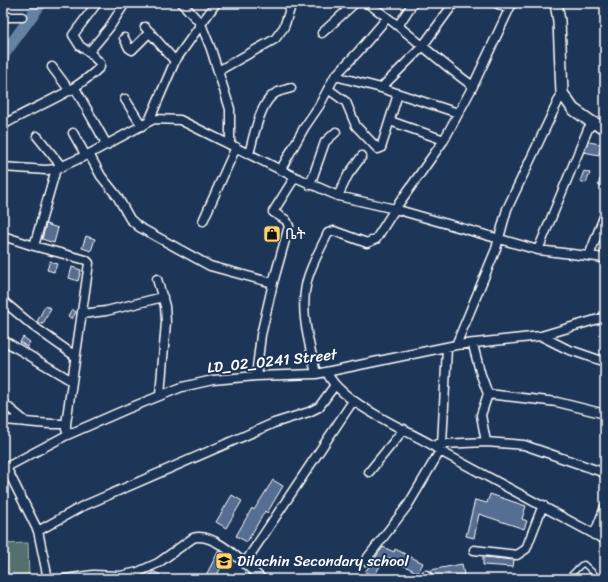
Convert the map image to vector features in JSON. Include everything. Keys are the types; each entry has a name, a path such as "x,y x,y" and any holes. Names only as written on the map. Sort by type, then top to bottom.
{"main road":[{"path":"556,3 559,21 562,93 573,109 605,128"}],"street":[{"path":"3,125 26,111 72,90 100,67 100,63 89,52 80,46 73,35 97,3"},
{"path":"89,52 109,28 125,3"},
{"path":"182,3 201,24 230,109 233,146 203,221"},
{"path":"146,124 174,61 216,3"},
{"path":"218,71 275,39 284,27 292,3"},
{"path":"322,33 355,3"},
{"path":"398,26 413,3"},
{"path":"381,88 422,47 454,3"},
{"path":"316,374 304,311 305,290 307,280 328,233 334,231 367,242 372,242 376,239 395,209 444,140 473,86 510,6 496,3"},
{"path":"369,4 473,86"},
{"path":"3,17 22,17"},
{"path":"281,169 335,76 387,18"},
{"path":"124,38 129,48 132,50 148,30 174,61"},
{"path":"52,67 72,90 108,145"},
{"path":"335,76 381,88 458,113"},
{"path":"249,154 256,128 268,98 290,88"},
{"path":"328,89 346,102 356,126 378,149 381,148 398,94"},
{"path":"456,345 499,238 508,209 562,93"},
{"path":"125,99 146,124"},
{"path":"3,167 46,170 59,168 88,155 160,118 180,120 281,169 310,185 338,196 395,209 538,250 605,258"},
{"path":"390,121 444,140"},
{"path":"538,250 588,129 593,122"},
{"path":"310,185 325,142 336,132"},
{"path":"73,133 101,176 118,196 130,219 139,227 210,266 273,283"},
{"path":"38,136 59,168"},
{"path":"338,196 348,175 362,156"},
{"path":"34,246 59,168"},
{"path":"256,376 261,335 273,283 289,226 286,220 273,212 295,177"},
{"path":"589,256 605,214"},
{"path":"3,236 88,261 89,270 75,356 65,436"},
{"path":"157,279 162,297 166,322 160,395"},
{"path":"82,314 106,311 162,297"},
{"path":"3,301 33,326 75,356"},
{"name":"LD_02_0241 Street","path":"4,468 65,436 182,387 214,380 256,376 316,374 456,345 541,336 605,317"},
{"path":"541,336 567,349 605,362"},
{"path":"3,340 72,381"},
{"path":"473,344 481,375 488,394 481,415 486,442"},
{"path":"365,561 408,505 441,448 447,348"},
{"path":"327,372 335,385 353,401 441,448 605,540"},
{"path":"38,531 80,507 274,423 309,412 319,407 335,385"},
{"path":"488,394 557,402 605,414"},
{"path":"244,564 353,401"},
{"path":"3,403 25,421"},
{"path":"3,420 25,421 51,425 66,424"},
{"path":"368,472 404,429"},
{"path":"441,448 486,442 524,445 605,472"},
{"path":"4,468 38,531 48,579"},
{"path":"474,550 517,555 523,552 526,549 542,505"},
{"path":"594,535 605,507"},
{"path":"64,579 93,575 138,576 193,538 199,536 207,538 232,552 262,579"}],"lane":[{"path":"566,579 584,564 600,579"}],"green space":[{"path":"28,543 29,579 3,579 3,544"}],"building":[{"path":"588,142 601,144 599,155 584,152"},
{"path":"584,171 590,173 586,183 580,181"},
{"path":"600,179 605,181 605,188 598,185"},
{"path":"46,224 58,228 54,243 42,239"},
{"path":"86,236 95,239 91,251 82,248"},
{"path":"50,261 57,264 54,272 47,270"},
{"path":"72,267 81,270 78,281 69,278"},
{"path":"45,306 51,308 43,324 37,322"},
{"path":"72,309 76,312 72,319 68,316"},
{"path":"23,337 30,342 27,347 20,342"},
{"path":"273,480 283,486 267,513 265,511 247,542 236,536 252,508 254,510"},
{"path":"490,494 526,506 522,519 527,521 524,529 479,514 474,538 466,536 475,500 487,503"},
{"path":"232,495 242,501 226,528 216,522"},
{"path":"383,547 394,552 395,549 423,563 418,573 388,557 384,565 381,564 374,577 365,572"},
{"path":"219,550 227,556 215,579 204,579"},
{"path":"483,557 514,560 513,567 483,565"},
{"path":"462,564 464,575 450,579 432,579 431,570"},
{"path":"153,571 167,579 148,579"}],"waterway":[{"path":"3,59 4,54 41,3"}],"place":[{"name":"ቤት","path":"272,234"},
{"name":"Dilachin Secondary school","path":"224,561"}]}
